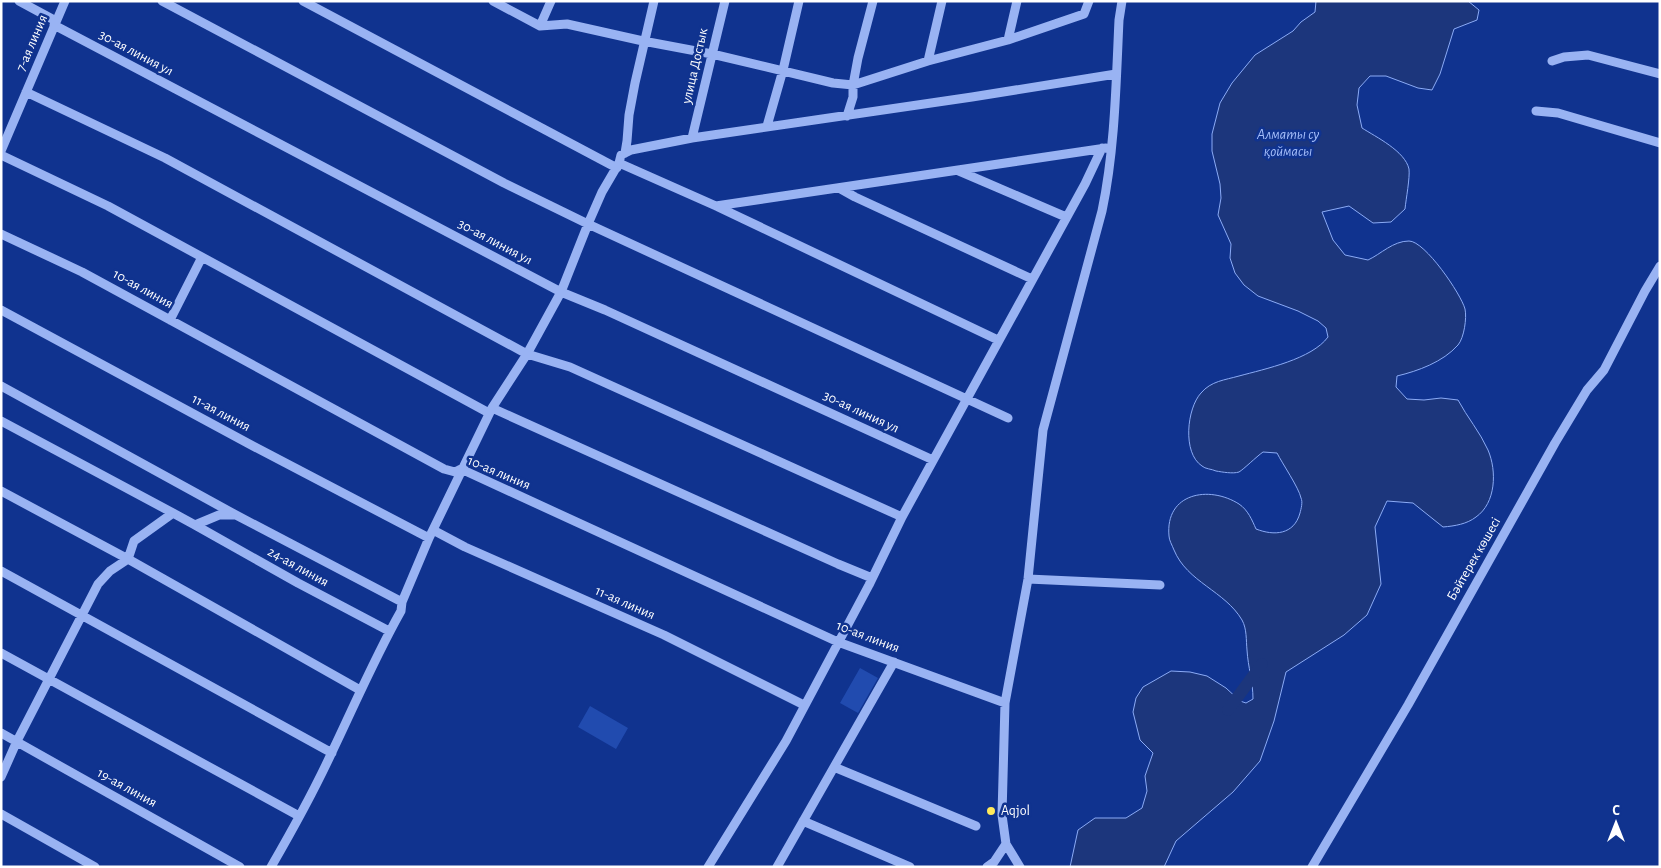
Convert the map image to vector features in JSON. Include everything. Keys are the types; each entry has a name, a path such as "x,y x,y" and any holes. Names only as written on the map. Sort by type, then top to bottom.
{"street":[{"name":"30-ая линия ул","path":"19,1 55,23 561,292 605,310 933,460"},
{"name":"7-ая линия","path":"1,151 65,1"},
{"path":"162,1 504,183 588,224 1008,418"},
{"path":"304,1 618,165 716,206 998,340"},
{"path":"493,1 540,26 567,24 712,54 834,83 853,84 928,61 1008,40 1084,14 1089,1"},
{"path":"540,26 552,1"},
{"path":"625,153 629,115 654,1"},
{"name":"улица Достык","path":"692,138 726,1"},
{"path":"767,126 783,70 799,1"},
{"path":"847,116 853,97 853,84 858,58 873,1"},
{"path":"928,61 942,1"},
{"path":"1008,40 1018,1"},
{"path":"1020,867 1006,844 1002,815 1005,703 1028,579 1043,430 1108,183 1107,148 1122,1"},
{"path":"1552,61 1564,57 1588,55 1660,74"},
{"path":"271,867 332,753 360,690 401,611 402,602 461,469 491,411 527,354 561,292 602,192 618,165 621,155 631,150 692,138 1116,74"},
{"path":"26,92 165,158 527,354 570,368 902,518"},
{"path":"1536,111 1558,113 1660,143"},
{"path":"716,206 1107,148"},
{"path":"708,867 786,741 933,460 968,400 998,340 1066,217 1107,148"},
{"path":"1,155 108,206 491,411 872,578"},
{"path":"957,170 1066,217"},
{"path":"839,188 864,202 1032,279"},
{"name":"10-ая линия","path":"1,234 82,272 444,469 456,472 461,469 838,642 1005,703"},
{"path":"170,320 202,257"},
{"name":"Бәйтерек көшесі","path":"1312,867 1412,696 1586,390 1604,370 1660,266"},
{"name":"11-ая линия","path":"1,310 253,446 431,534 465,547 664,635 804,706"},
{"path":"1,386 236,515 402,602"},
{"path":"1,421 174,513 134,541 128,559 110,571 98,584 17,741 1,776"},
{"path":"1,491 128,559 360,690"},
{"name":"24-ая линия","path":"174,513 298,584 389,631"},
{"path":"194,525 219,515 236,515"},
{"path":"1,571 332,753"},
{"path":"1028,579 1160,585"},
{"path":"1,653 299,816"},
{"path":"777,867 894,662"},
{"name":"19-ая линия","path":"1,733 240,867"},
{"path":"834,768 976,826"},
{"path":"1,814 95,867"},
{"path":"803,821 910,867"},
{"path":"987,867 994,862 1006,844"}],"shaded area":[{"path":"860,668 878,678 858,713 840,703"},
{"path":"590,706 628,728 616,749 578,727"}],"water":[{"name":"Алматы су қоймасы","path":"1316,1 1468,1 1479,10 1477,20 1454,29 1440,74 1432,90 1418,88 1386,76 1370,76 1359,88 1357,105 1362,128 1396,150 1402,156 1409,169 1405,209 1391,222 1373,223 1349,206 1322,212 1333,240 1345,255 1368,260 1392,245 1409,241 1416,243 1433,259 1457,292 1466,313 1460,342 1452,351 1438,361 1397,376 1396,387 1407,399 1441,398 1458,400 1481,437 1491,458 1493,486 1491,495 1488,504 1476,517 1461,524 1443,527 1413,503 1387,501 1375,527 1381,584 1367,615 1344,635 1286,672 1274,721 1260,761 1233,792 1176,841 1164,867 1070,867 1078,830 1095,818 1126,818 1142,808 1147,791 1145,776 1153,753 1140,740 1133,712 1136,698 1143,687 1171,671 1190,672 1207,676 1226,688 1240,701 1246,703 1253,699 1244,623 1226,601 1197,579 1180,561 1169,536 1170,522 1174,510 1181,502 1203,494 1227,498 1239,504 1247,512 1256,529 1270,533 1282,532 1293,526 1302,506 1300,494 1277,453 1263,452 1239,472 1216,471 1203,467 1196,460 1191,451 1189,430 1192,409 1196,400 1209,386 1300,357 1321,345 1328,337 1326,328 1318,321 1298,311 1258,296 1244,285 1235,273 1230,258 1231,244 1218,215 1221,198 1220,184 1212,151 1212,134 1220,103 1232,83 1255,55 1293,31 1301,22 1315,12"}],"waterway":[{"path":"1228,710 1262,664"}],"place":[{"name":"Aqjol","path":"991,811"}]}
